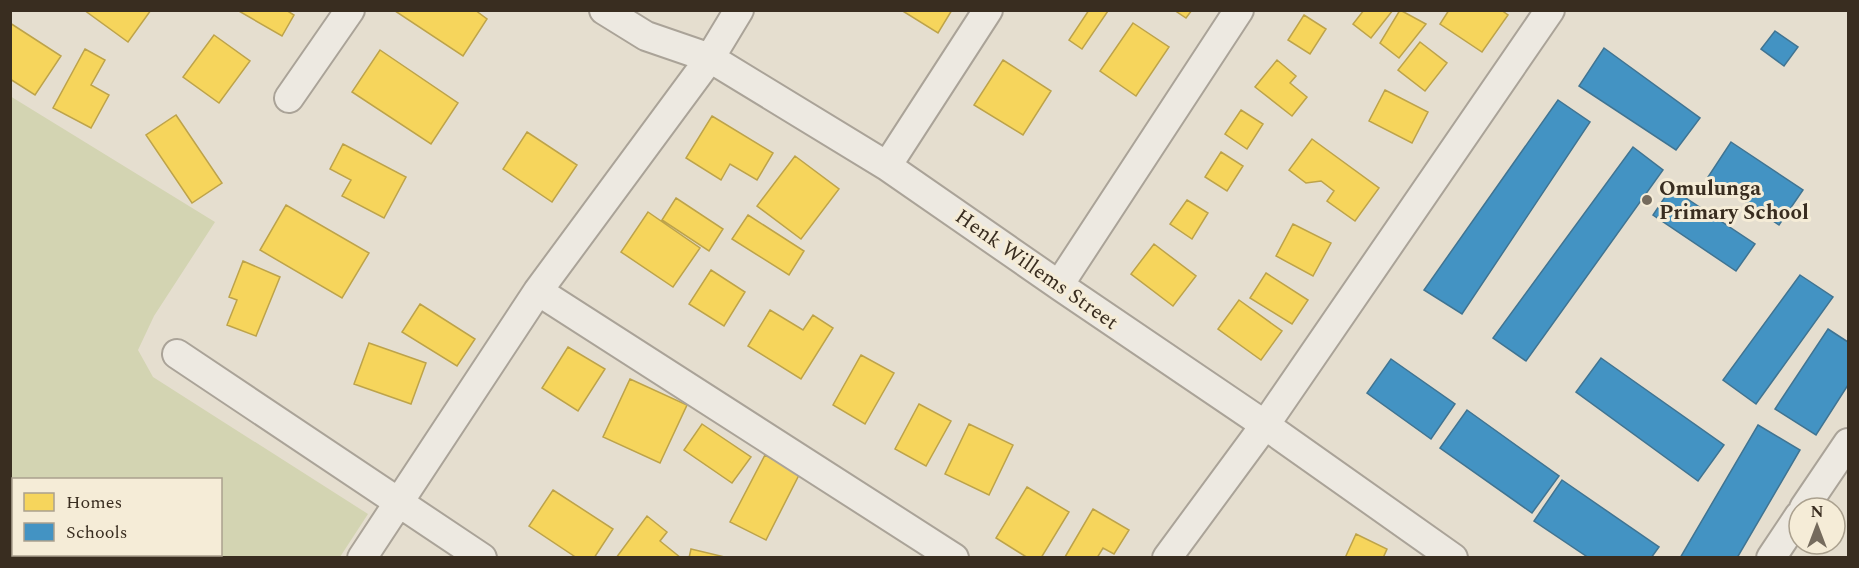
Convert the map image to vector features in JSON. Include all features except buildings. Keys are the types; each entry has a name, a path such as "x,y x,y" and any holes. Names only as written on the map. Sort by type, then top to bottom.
{"street":[{"path":"289,98 350,10"},
{"name":"Henk Willems Street","path":"604,10 646,36 710,58 887,166 1265,425 1453,558"},
{"path":"362,558 538,291 710,58 739,10"},
{"path":"887,166 988,10"},
{"path":"1059,285 1239,10"},
{"path":"1167,558 1265,425 1550,10"},
{"path":"538,291 954,558"},
{"path":"177,354 482,558"},
{"path":"1812,496 1848,443"},
{"path":"1771,558 1787,534"}],"green space":[{"path":"10,96 215,222 154,316 138,350 153,377 368,514 340,557 11,557"}],"place":[{"name":"Omulunga Primary School","path":"1647,200"}]}
